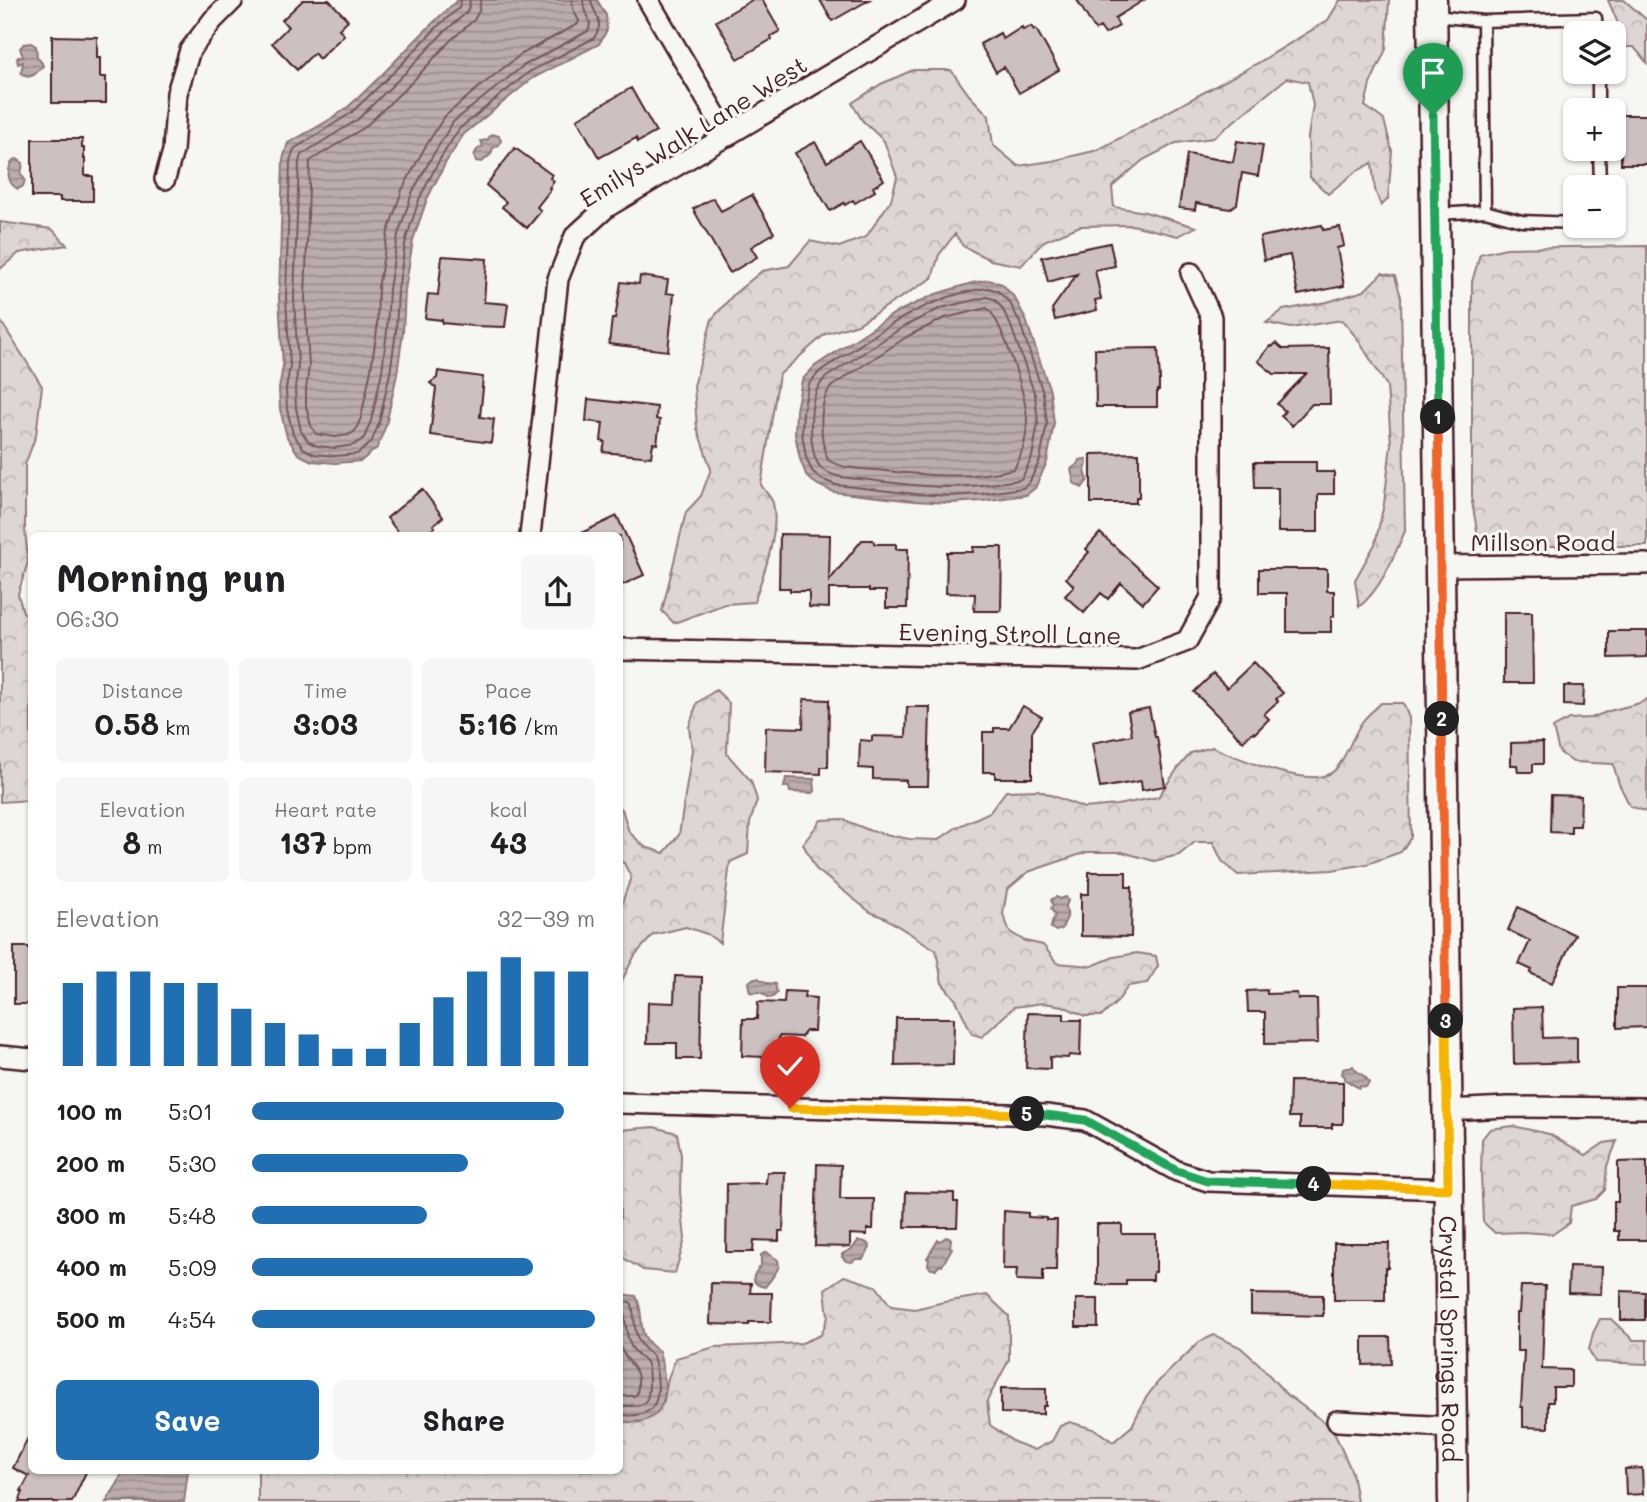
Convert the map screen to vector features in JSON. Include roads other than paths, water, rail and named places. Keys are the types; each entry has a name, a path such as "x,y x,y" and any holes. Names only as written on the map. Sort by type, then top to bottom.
{"street":[{"path":"165,179 173,151 177,93 190,50 213,20 233,0"},
{"path":"648,0 728,136"},
{"name":"Emilys Walk Lane West","path":"530,532 558,279 575,236 607,207 955,0"},
{"name":"Crystal Springs Road","path":"1432,8 1452,1502"},
{"name":"Evening Stroll Lane","path":"623,649 1136,660 1187,641 1211,597 1210,317 1191,273"},
{"name":"Millson Road","path":"1440,566 1647,564"},
{"path":"0,1056 28,1059"},
{"path":"623,1103 1046,1115 1085,1120 1177,1171 1208,1181 1448,1189"},
{"path":"1447,1110 1508,1107 1647,1108"},
{"path":"1337,1421 1451,1427"}],"lane":[{"path":"1432,8 1483,21 1597,18 1597,21"},
{"path":"1483,21 1485,211"},
{"path":"1435,214 1485,211 1522,221 1563,223"}],"water":[{"path":"458,0 597,0 606,15 607,30 599,44 533,78 464,134 427,199 413,240 397,374 386,425 377,448 361,461 312,461 298,454 287,437 280,409 279,389 283,366 279,298 283,159 288,143 349,106"},
{"path":"31,43 36,46 37,57 43,66 28,77 21,73 23,62 18,64 17,59 23,57 20,48"},
{"path":"492,134 499,136 501,141 482,162 476,161 474,155 483,146 481,141 487,140"},
{"path":"17,159 23,163 21,174 25,180 23,186 18,189 11,183 9,176 11,164"},
{"path":"988,280 1002,284 1015,298 1026,320 1050,391 1054,423 1047,462 1035,488 1026,495 950,503 833,492 807,477 795,434 802,380 815,366 895,313 936,294"},
{"path":"1086,459 1085,471 1088,480 1082,488 1074,483 1071,469 1080,460"},
{"path":"786,778 814,779 815,791 790,792 789,787 784,787"},
{"path":"1066,897 1068,901 1062,929 1056,931 1051,928 1055,915 1051,909 1051,900"},
{"path":"754,978 775,984 777,993 769,998 761,992 750,992 748,983"},
{"path":"1353,1066 1368,1080 1366,1087 1359,1088 1344,1079 1343,1069"},
{"path":"946,1237 951,1239 952,1248 942,1266 931,1269 927,1258 938,1240"},
{"path":"858,1241 866,1242 870,1248 863,1259 846,1261 842,1254 852,1249"},
{"path":"766,1252 778,1260 779,1266 765,1287 756,1284 754,1279 761,1266 761,1255"},
{"path":"623,1294 636,1296 643,1333 659,1351 665,1381 665,1392 659,1409 653,1416 640,1422 623,1422"},
{"path":"121,1474 188,1474 184,1502 106,1502"}]}
